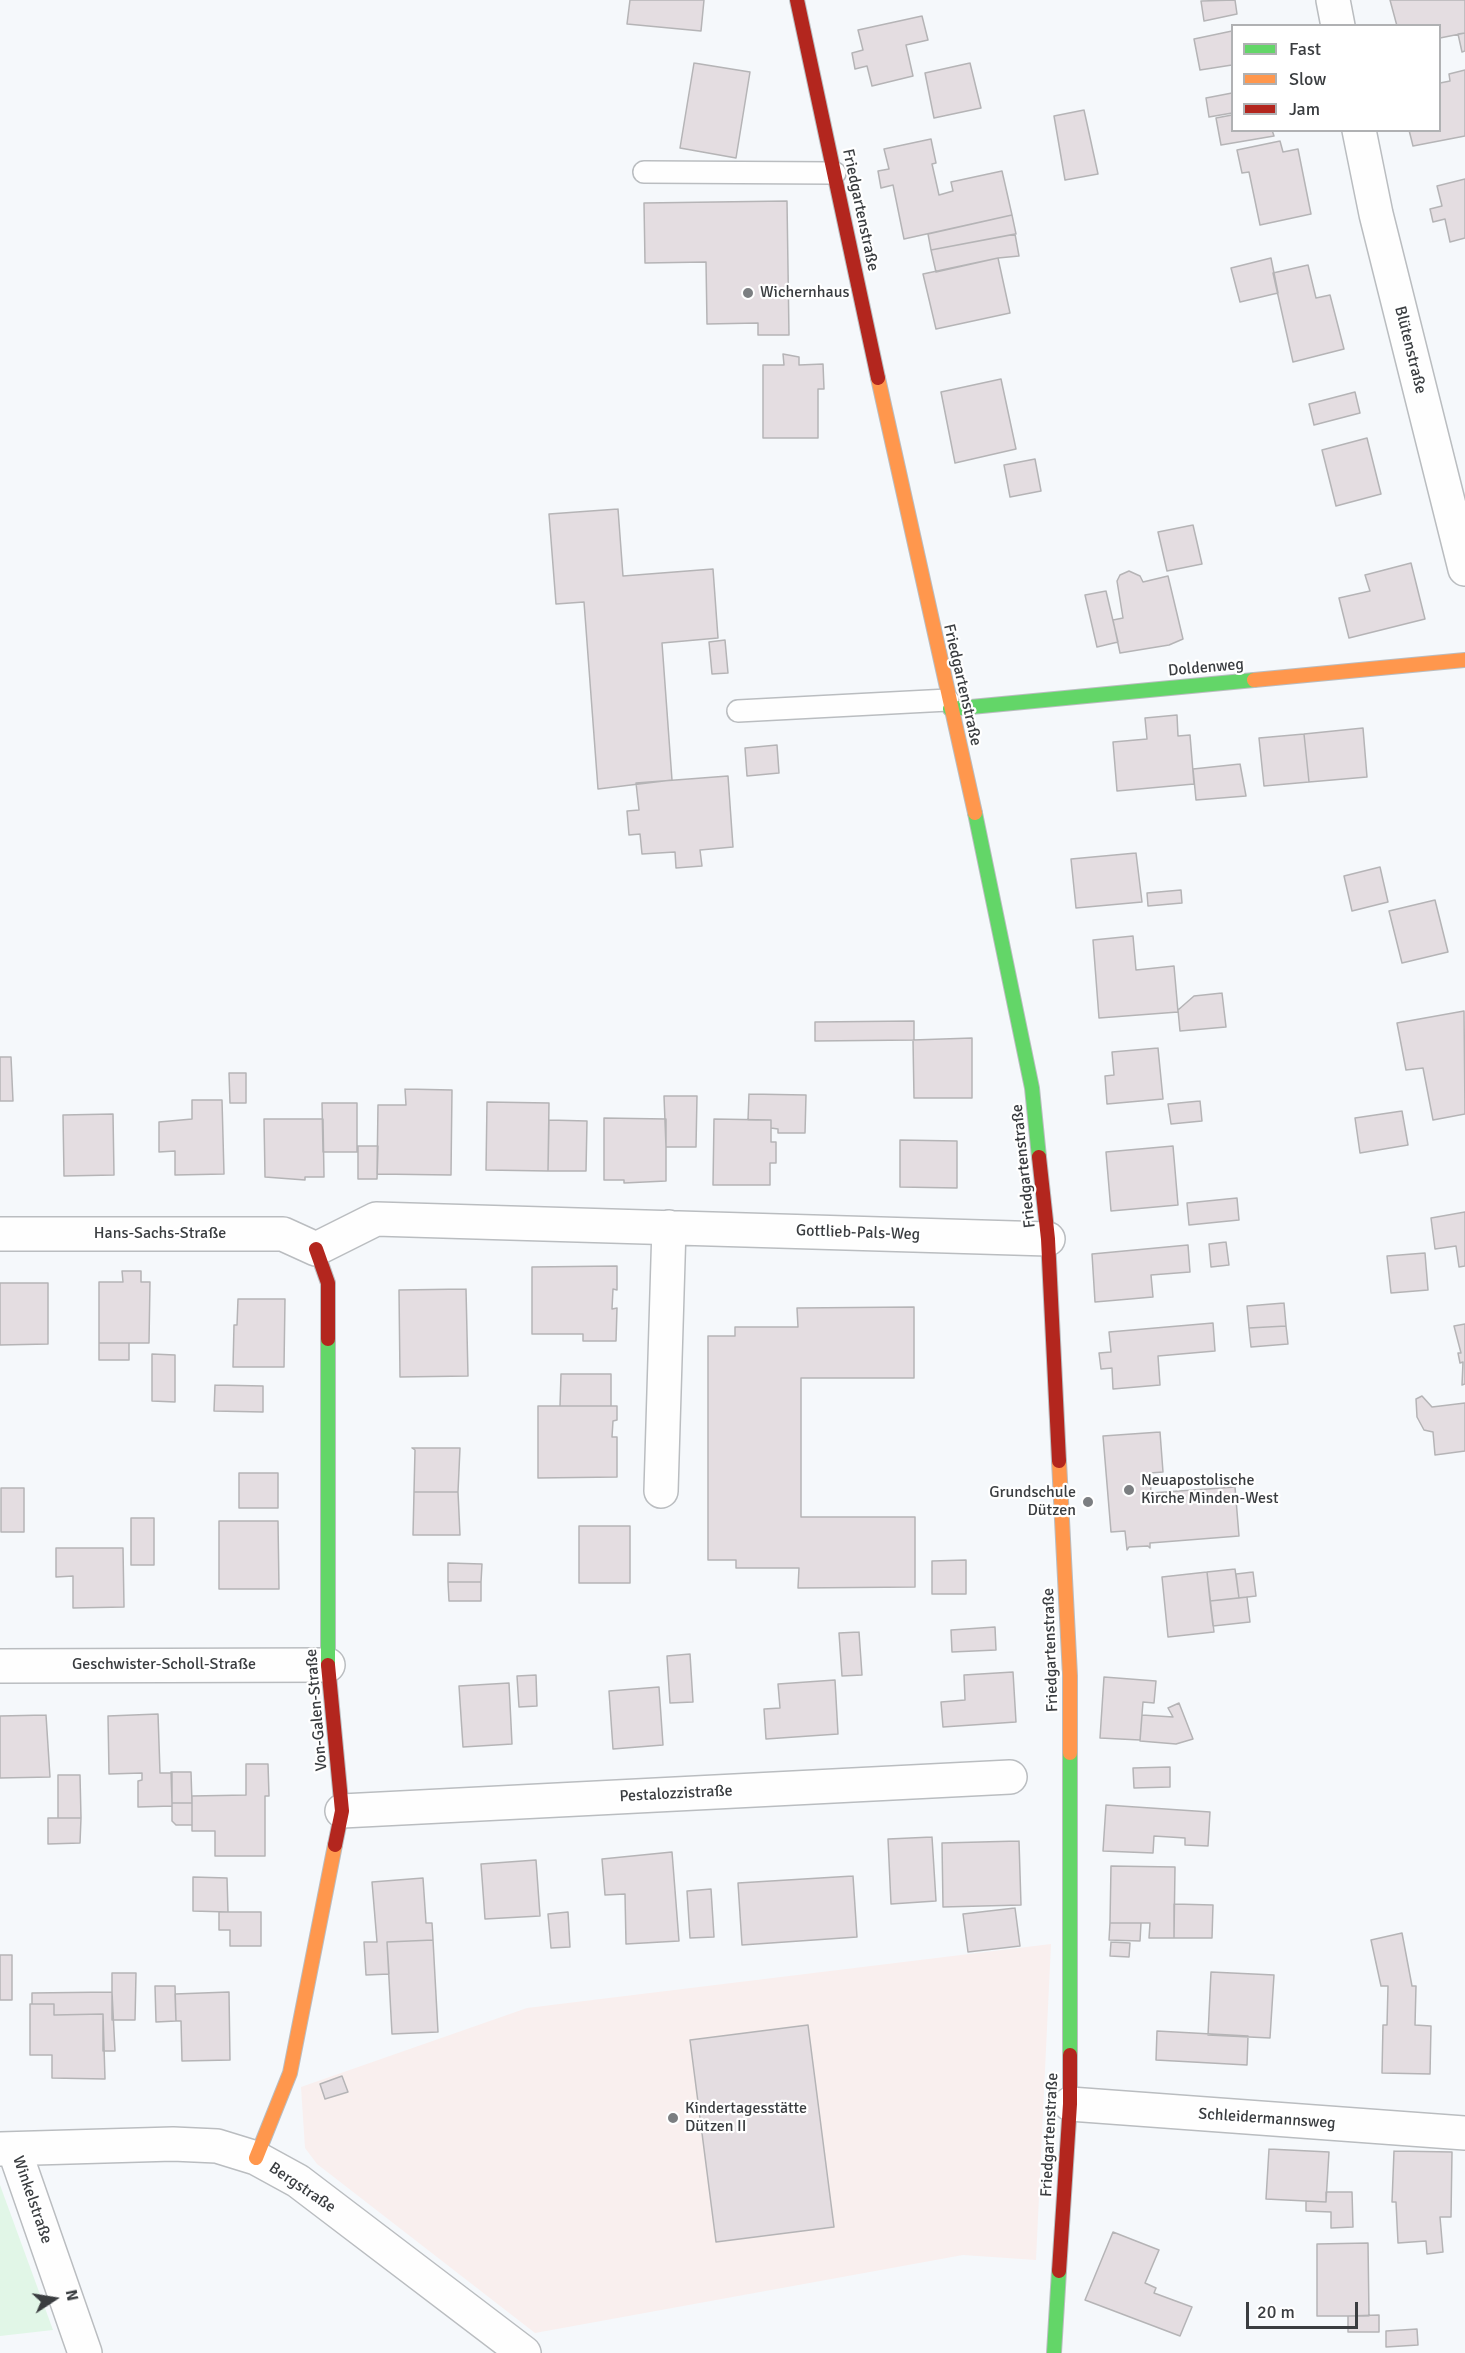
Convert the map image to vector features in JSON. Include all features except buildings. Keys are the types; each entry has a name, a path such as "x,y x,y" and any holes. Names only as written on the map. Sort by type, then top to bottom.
{"street":[{"name":"Friedgartenstraße","path":"797,0 949,705 983,849 1032,1088 1048,1239 1070,1676 1070,2104 1054,2353"},
{"path":"1333,0 1338,24"},
{"name":"Blütenstraße","path":"1359,132 1376,214 1465,569"},
{"name":"Doldenweg","path":"949,705 1465,660"},
{"name":"Gottlieb-Pals-Weg","path":"316,1249 376,1219 1048,1239"},
{"path":"661,1491 669,1227"},
{"name":"Hans-Sachs-Straße","path":"0,1234 283,1234 316,1249"},
{"name":"Von-Galen-Straße","path":"256,2158 290,2073 342,1811 328,1665 328,1283 316,1249"},
{"name":"Geschwister-Scholl-Straße","path":"0,1666 328,1665"},
{"name":"Pestalozzistraße","path":"342,1811 1010,1777"},
{"name":"Schleidermannsweg","path":"1070,2104 1465,2133"},
{"name":"Bergstraße","path":"7,2149 173,2144 217,2146 256,2158 298,2181 524,2353"},
{"name":"Winkelstraße","path":"7,2149 85,2353"}],"lane":[{"path":"644,172 836,173"},
{"path":"738,711 949,705"}],"shaded area":[{"name":"Kindertagesstätte Dützen II","path":"1051,1944 1036,2260 963,2255 535,2333 317,2164 305,2148 301,2087 527,2008"}],"green space":[{"path":"0,2185 53,2330 0,2336"}],"traffic: fast":[{"path":"950,709 1254,680"},
{"path":"975,813 1032,1088 1039,1157"},
{"path":"328,1339 328,1665"},
{"path":"1070,1753 1070,2055"},
{"path":"1054,2353 1059,2271"}],"traffic: slow":[{"path":"878,378 975,813"},
{"path":"1254,680 1465,660"},
{"path":"1059,1461 1070,1676 1070,1753"},
{"path":"256,2158 290,2073 335,1845"}],"traffic: jam":[{"path":"797,0 878,378"},
{"path":"1039,1157 1048,1239 1059,1461"},
{"path":"316,1249 328,1283 328,1339"},
{"path":"328,1665 342,1811 335,1845"},
{"path":"1059,2271 1070,2104 1070,2055"}],"place":[{"name":"Wichernhaus","path":"748,293"},
{"name":"Neuapostolische Kirche Minden-West","path":"1129,1490"},
{"name":"Grundschule Dützen","path":"1088,1502"},
{"name":"Kindertagesstätte Dützen II","path":"673,2118"}]}
